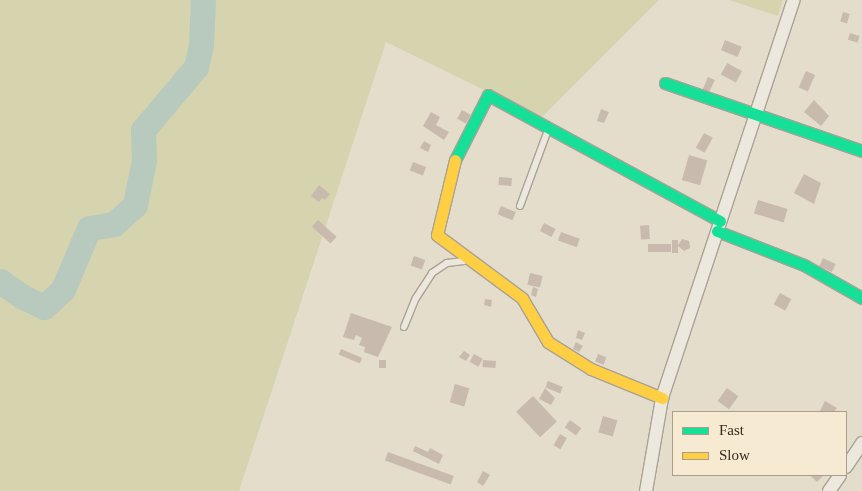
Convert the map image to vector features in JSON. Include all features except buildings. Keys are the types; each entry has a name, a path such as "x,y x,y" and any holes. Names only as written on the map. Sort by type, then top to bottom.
{"street":[{"path":"646,491 662,398 754,115 794,0"},
{"path":"664,83 862,151"},
{"path":"662,398 590,369 548,342 522,298 470,261 438,235 454,161 488,95 549,128 718,226 796,262 862,298"},
{"path":"847,466 862,443"},
{"path":"829,491 839,476"}],"lane":[{"path":"520,206 549,128"},
{"path":"404,327 416,298 432,272 447,263 470,261"}],"green space":[{"path":"0,0 659,0 541,118 386,42 239,491 0,491"},
{"path":"729,0 783,0 778,16"}],"waterway":[{"path":"0,281 23,297 44,307 63,289 89,228 114,224 135,205 144,160 143,130 196,67 201,45 203,0"}],"traffic: fast":[{"path":"665,83 862,151"},
{"path":"455,160 488,95 720,221"},
{"path":"717,231 804,265 862,298"}],"traffic: slow":[{"path":"455,160 437,235 522,298 548,342 591,369 662,398"}]}
